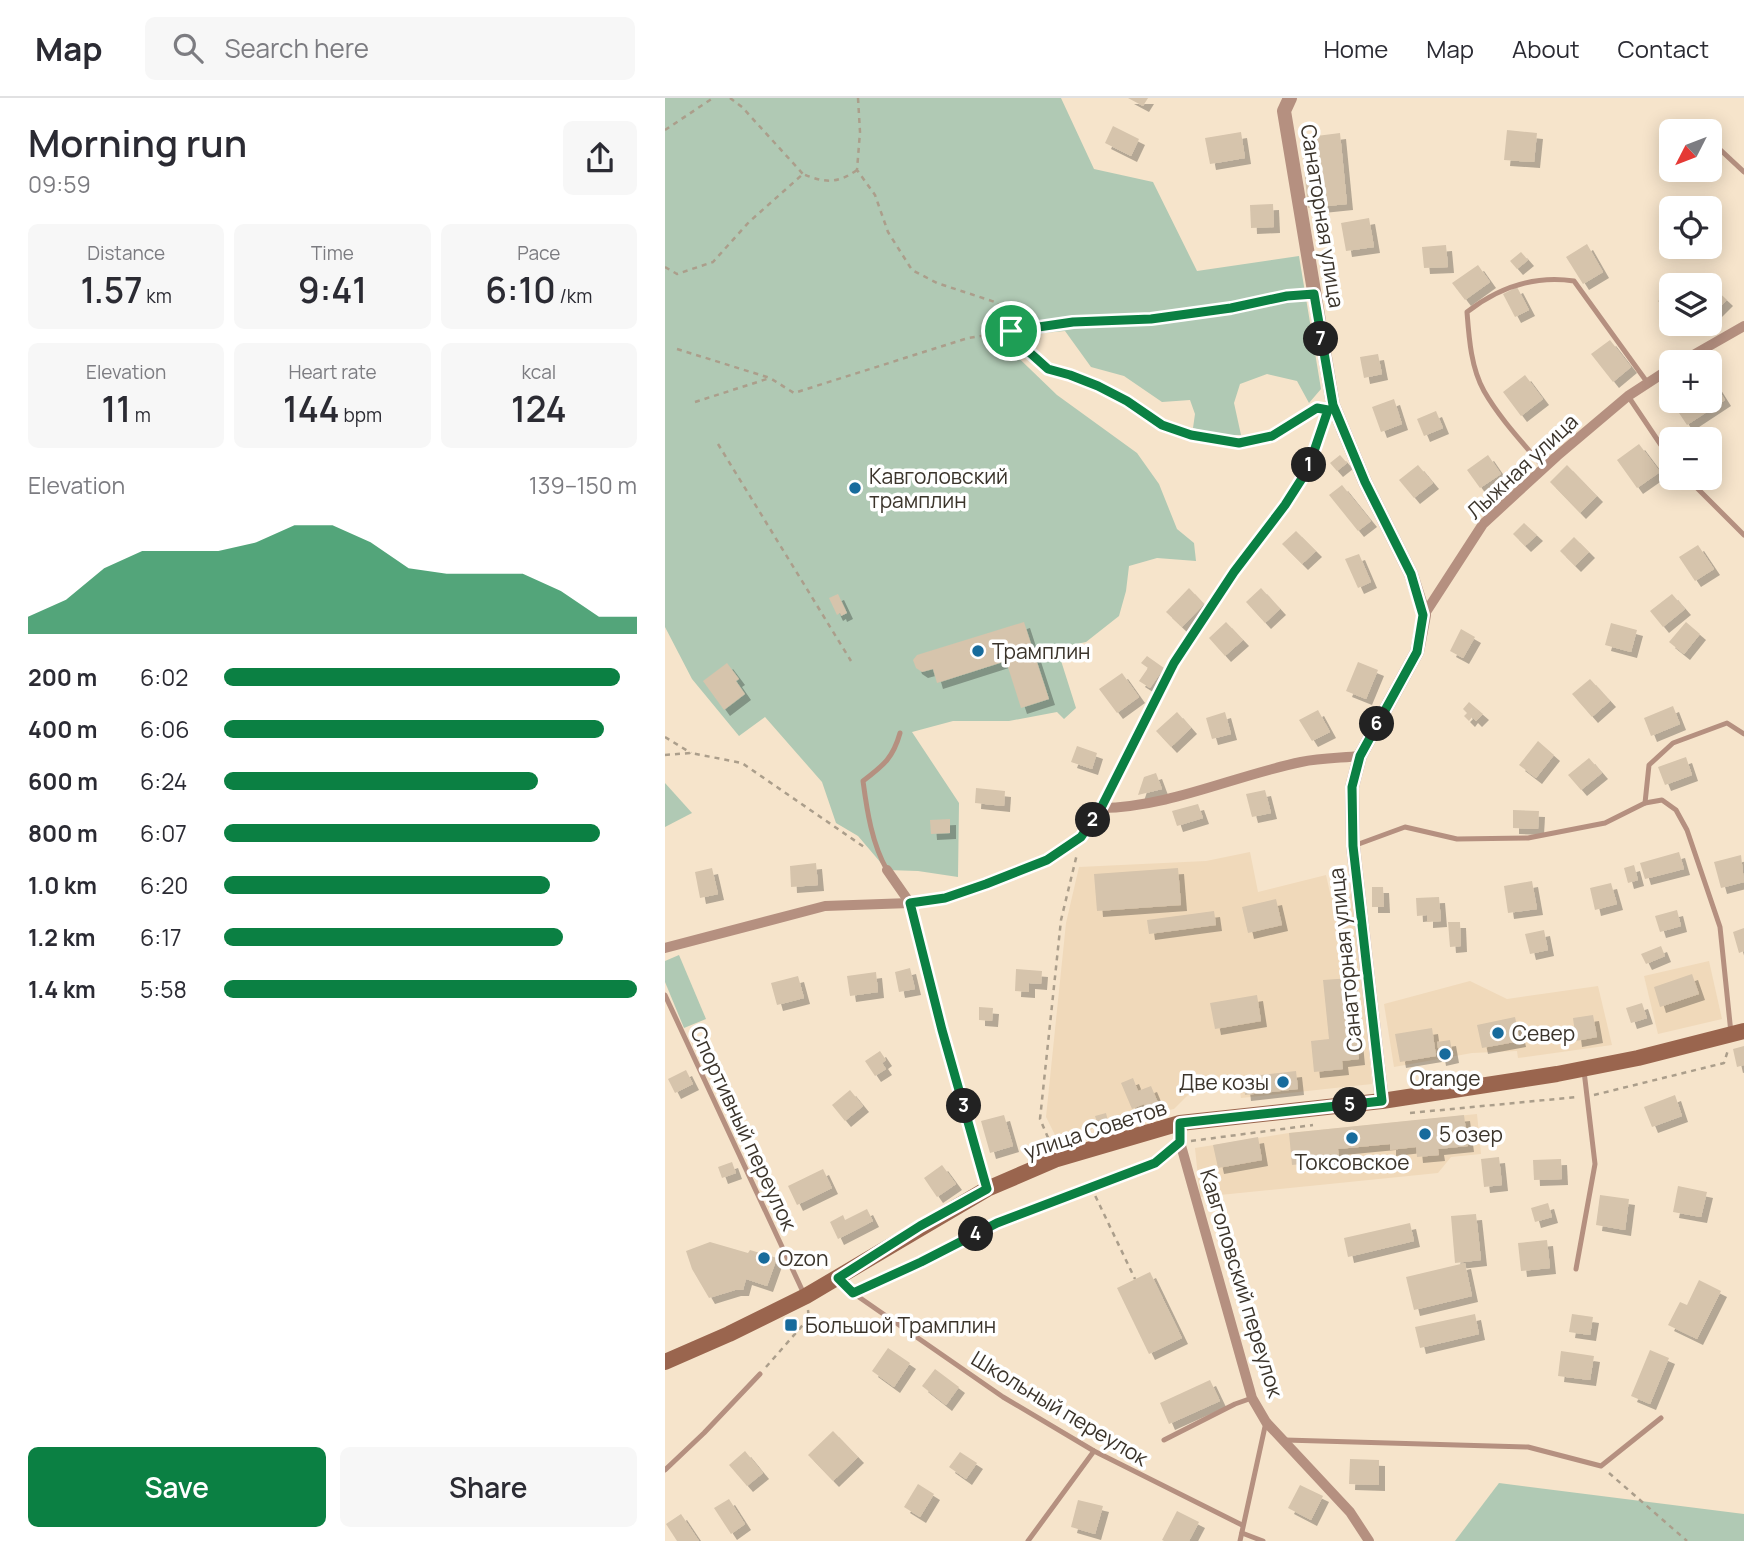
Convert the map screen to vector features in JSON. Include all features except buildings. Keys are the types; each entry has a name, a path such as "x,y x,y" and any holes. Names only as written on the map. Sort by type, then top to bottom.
{"main road":[{"name":"улица Советов","path":"665,1362 806,1296 920,1226 987,1189 1057,1158 1180,1123 1382,1101 1583,1070 1735,1036"}],"street":[{"name":"Санаторная улица","path":"1285,102 1330,407 1411,574 1423,615 1417,652 1360,756 1352,787 1353,846 1382,1101"},
{"path":"1702,350 1744,326"},
{"name":"Лыжная улица","path":"1423,615 1483,524 1628,396 1659,376"},
{"path":"665,948 825,906 910,903 945,898 1047,860 1081,837 1101,808 1174,663 1234,572 1285,505 1308,469 1330,407"},
{"path":"1101,808 1127,808 1174,798 1302,762 1360,756"},
{"path":"887,870 910,903 942,1030 987,1189"},
{"name":"Кавголовский переулок","path":"1180,1123 1180,1142 1252,1398 1266,1422 1350,1512 1369,1541"}],"lane":[{"path":"1722,151 1744,172"},
{"path":"1545,468 1506,423 1483,390 1470,346 1467,312 1485,298 1505,289 1553,278 1574,281 1648,383"},
{"path":"1628,396 1659,442"},
{"path":"1699,490 1744,535"},
{"path":"1645,803 1649,765 1673,743 1727,723 1744,734"},
{"path":"887,870 879,857 863,781 889,761 900,733"},
{"path":"1353,846 1405,827 1457,839 1528,838 1605,823 1645,803 1662,800 1676,810 1687,830 1720,927 1735,1036"},
{"name":"Спортивный переулок","path":"665,995 806,1296"},
{"path":"1576,1269 1595,1164 1583,1070"},
{"name":"Школьный переулок","path":"838,1278 853,1293 1003,1397 1094,1451 1242,1525"},
{"path":"665,1470 760,1374"},
{"path":"1164,1440 1252,1398"},
{"path":"1282,1440 1528,1447 1601,1466 1661,1418"},
{"path":"1240,1541 1266,1422"},
{"path":"1028,1541 1094,1451"},
{"path":"1242,1533 1263,1541"}],"path":[{"path":"665,130 713,98"},
{"path":"730,98 742,107 803,174 821,181 844,179 857,170"},
{"path":"858,98 860,132 857,170 875,195 888,232 912,270 949,288 997,303 1018,342 1048,369 1098,386 1127,401 1162,425 1191,435 1239,443 1272,436 1317,408 1330,407"},
{"path":"665,267 677,274 713,262 749,222 803,174"},
{"path":"677,349 770,378 794,393 968,338 1073,322 1151,319 1231,308 1287,296 1314,294"},
{"path":"695,401 770,378"},
{"path":"718,444 852,662"},
{"path":"665,737 691,753"},
{"path":"665,755 691,753 742,763 879,857"},
{"path":"1057,1158 1040,1119 1061,920 1081,837"},
{"path":"1398,1114 1587,1096 1724,1063 1735,1036"},
{"path":"853,1293 997,1223 1155,1163 1180,1142 1317,1124"},
{"path":"1091,1187 1135,1279"},
{"path":"760,1374 809,1318 806,1296"},
{"path":"1601,1466 1687,1541"}],"shaded area":[{"path":"1250,852 1258,892 1326,875 1331,897 1354,893 1372,1084 1241,1098 1239,1087 1191,1092 1174,1109 1123,1119 1058,1141 1046,1117 1066,923 1079,867 1206,861"},
{"path":"1709,961 1722,1019 1658,1034 1644,976"},
{"path":"1470,981 1507,999 1598,986 1612,1045 1518,1058 1517,1051 1472,1053 1394,1067 1384,1004"},
{"path":"1477,1114 1481,1154 1451,1157 1438,1173 1200,1197 1195,1148 1289,1133"}],"green space":[{"path":"665,98 1061,98 1094,169 1153,182 1197,271 1299,256 1321,389 1309,403 1297,381 1267,374 1240,384 1234,403 1241,435 1218,435 1193,428 1195,414 1190,400 1162,402 1124,376 1091,367 1065,331 1024,335 1016,318 984,325 989,347 1003,343 1057,395 1137,453 1159,484 1177,529 1194,543 1196,561 1157,558 1129,566 1119,616 1086,642 1057,648 1076,708 1064,719 1057,712 1009,721 953,721 912,732 959,803 958,877 887,870 858,836 836,823 822,782 765,717 739,736 692,679 665,627"},
{"path":"665,783 692,813 665,827"},
{"path":"679,955 706,1019 684,1028 665,982 665,961"},
{"path":"1499,1483 1744,1514 1744,1541 1455,1541"}],"place":[{"name":"Кавголовский трамплин","path":"855,488"},
{"name":"Трамплин","path":"978,651"},
{"name":"Север","path":"1498,1033"},
{"name":"Orange","path":"1445,1054"},
{"name":"Две козы","path":"1283,1082"},
{"name":"5 озер","path":"1425,1134"},
{"name":"Токсовское","path":"1352,1138"},
{"name":"Ozon","path":"764,1258"},
{"name":"Большой Трамплин","path":"791,1325"}],"route":[{"path":"1314,294 1333,405 1365,482 1411,574 1423,615 1417,652 1360,756 1352,787 1353,846 1382,1101 1180,1123 1180,1142 1155,1163 997,1223 853,1293 838,1278 920,1226 987,1189 942,1030 910,903 945,898 986,884 1047,860 1081,837 1101,808 1174,663 1234,572 1285,505 1308,469 1328,410 1317,408 1272,436 1239,443 1191,435 1162,425 1127,401 1098,386 1048,369 1018,342 1011,331 1073,322 1151,319 1231,308 1287,296 1314,294"}]}
